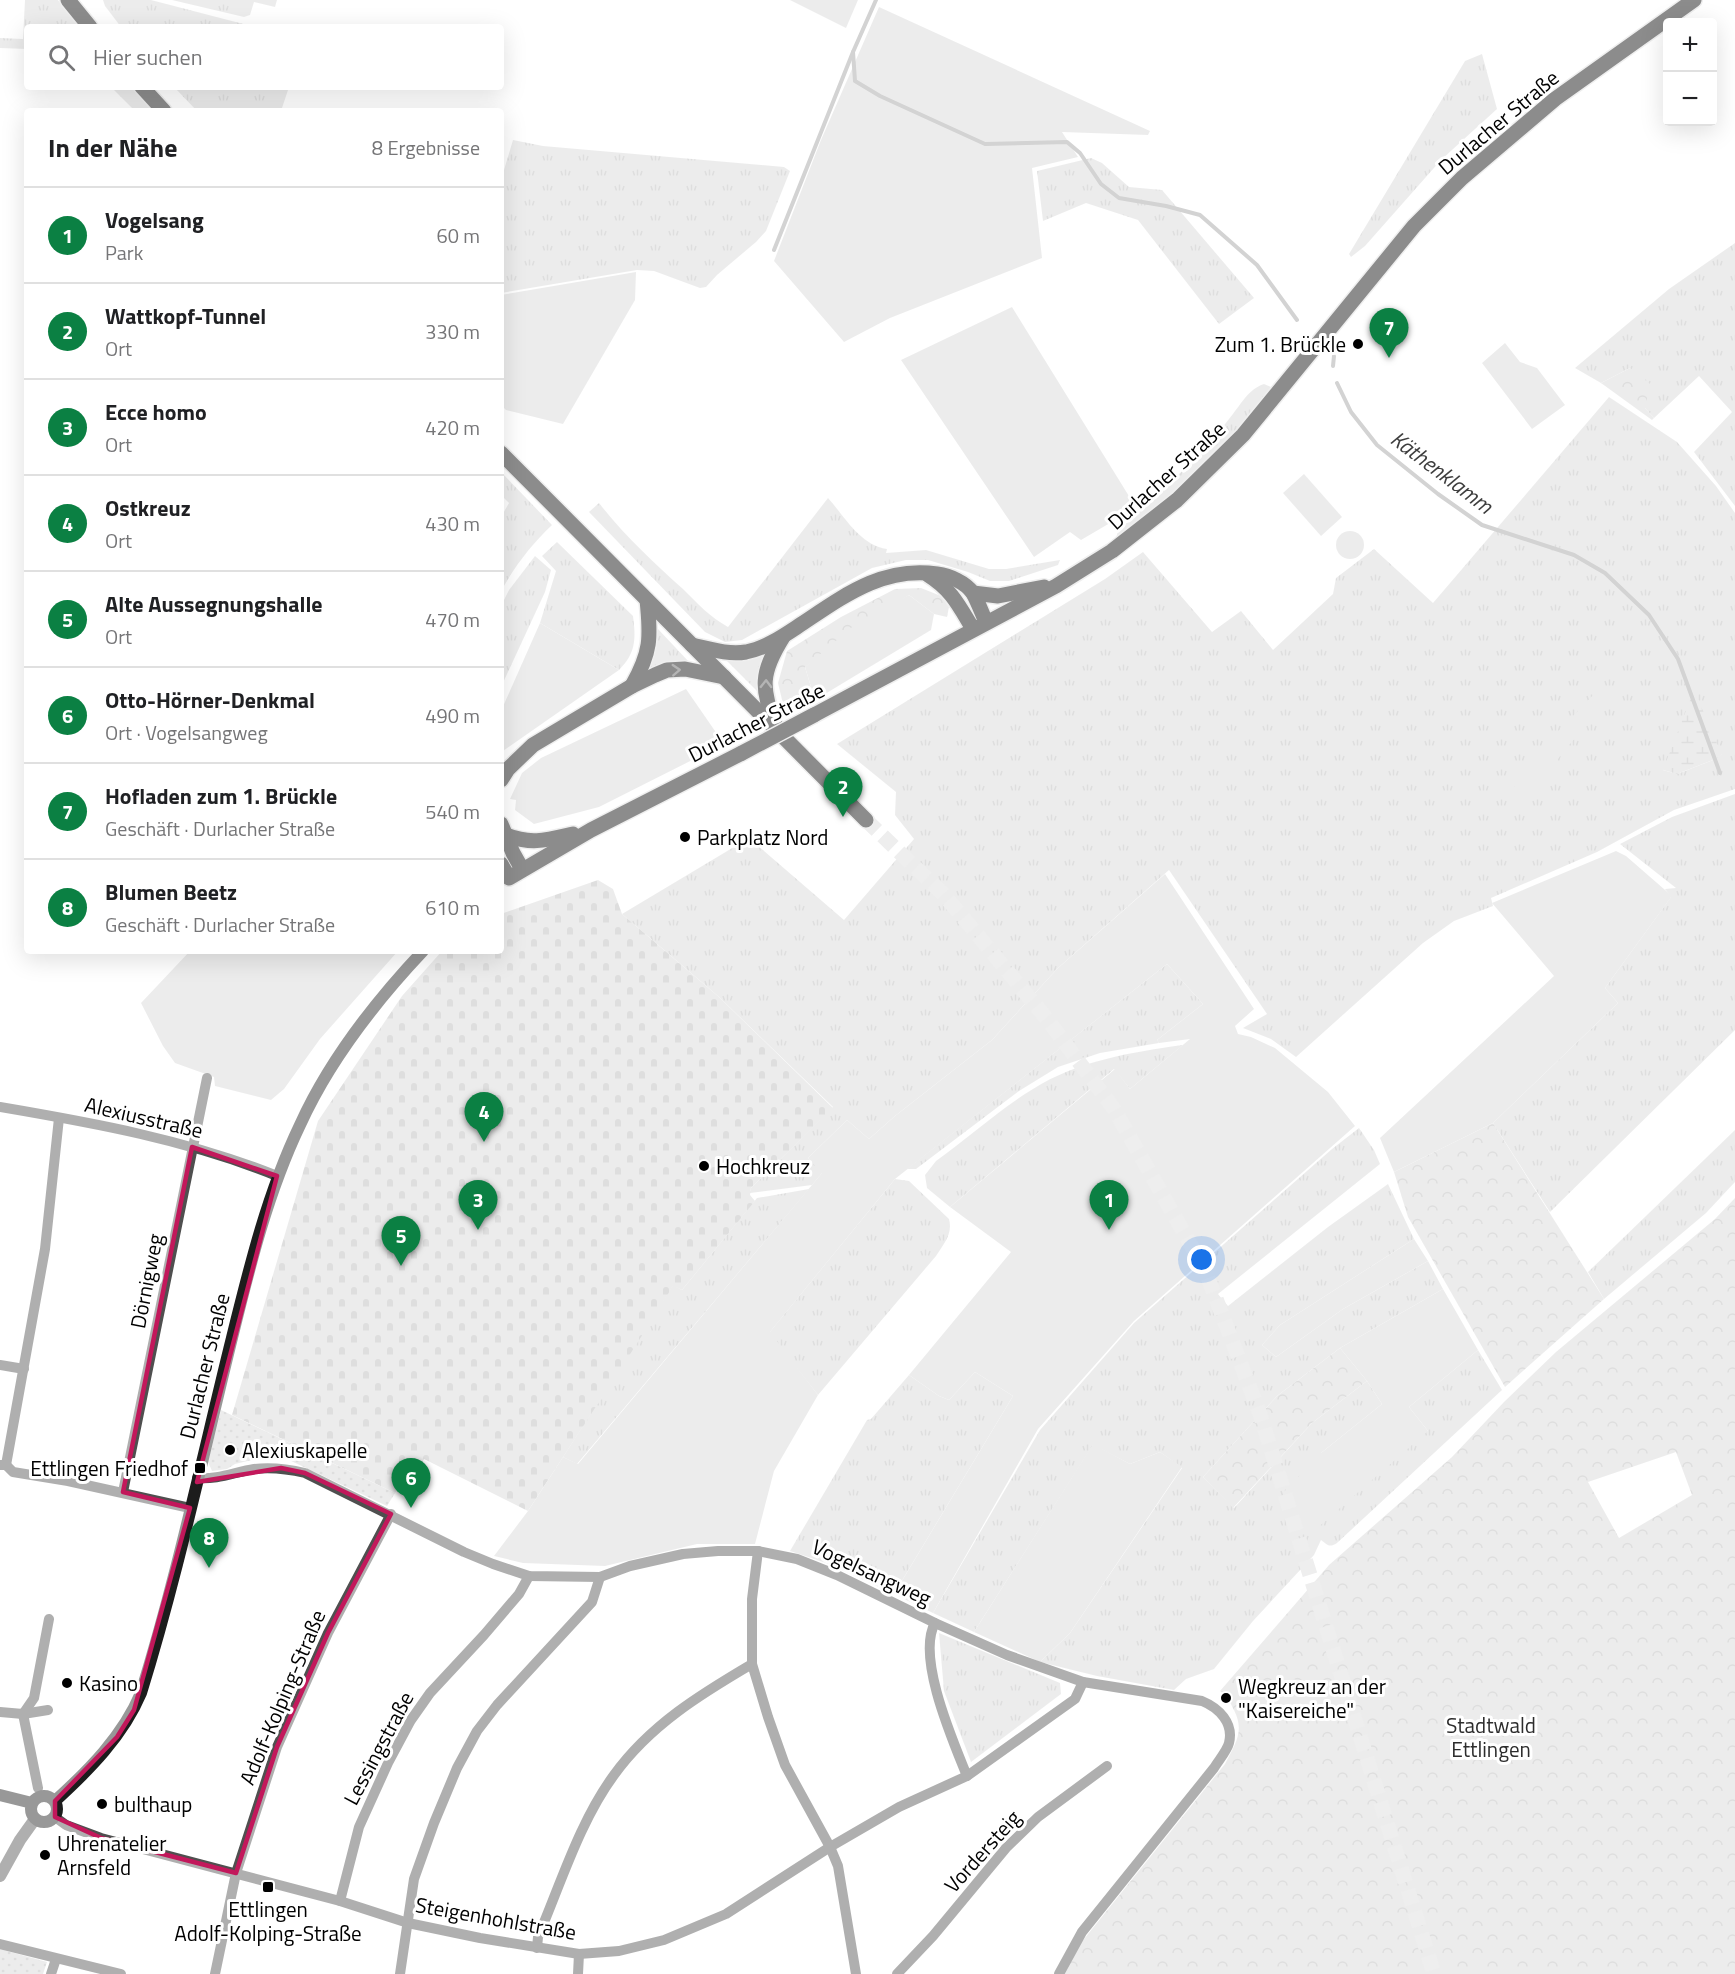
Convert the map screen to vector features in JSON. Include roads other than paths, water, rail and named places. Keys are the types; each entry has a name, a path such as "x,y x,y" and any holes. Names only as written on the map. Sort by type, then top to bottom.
{"main road":[{"path":"68,0 88,24"},
{"name":"Durlacher Straße","path":"511,877 591,830 742,753 1056,586 1112,551 1177,500 1214,465 1269,405 1414,226 1462,178 1555,99 1694,0"},
{"path":"145,90 161,108"},
{"path":"504,456 866,820"},
{"path":"692,645 732,653 747,651 783,637 860,588 891,575 923,572 955,579 973,593 998,596 1056,586"},
{"path":"923,572 952,594 980,626"},
{"path":"973,593 980,626"},
{"path":"632,686 644,665 650,645 647,600"},
{"path":"779,733 766,701 764,683 767,667 783,637"},
{"path":"504,775 533,745 632,686 667,670 685,669 724,677"},
{"path":"504,830 520,841 532,842 591,830"},
{"path":"504,835 511,877"},
{"name":"Durlacher Straße","path":"55,1801 117,1737 134,1710 148,1670 243,1294 277,1176 300,1123 326,1078 376,1005 420,954"},
{"path":"0,1795 32,1803"},
{"path":"45,1795 55,1801 57,1809 55,1817 47,1822 35,1819 31,1812 32,1803 37,1797 45,1795"}],"street":[{"name":"Dörnigweg","path":"123,1492 207,1078"},
{"name":"Alexiusstraße","path":"0,1107 138,1133 192,1147 277,1176"},
{"path":"59,1118 45,1250 24,1369 3,1465 13,1472 123,1492 190,1508"},
{"path":"0,1365 24,1369"},
{"name":"Vogelsangweg","path":"197,1478 208,1479 254,1469 280,1468 305,1473 464,1552 529,1576 600,1577 630,1566 683,1554 718,1551 758,1551 797,1559 837,1575 1007,1655 1083,1682 1202,1701 1213,1706 1221,1712 1227,1722 1230,1732 1229,1744 1210,1773 1082,1932 1059,1974"},
{"name":"Adolf-Kolping-Straße","path":"215,1974 236,1873 277,1747 328,1633 391,1514"},
{"path":"758,1551 752,1599 753,1664 785,1765 838,1866 855,1974"},
{"name":"Lessingstraße","path":"340,1900 359,1827 388,1763 411,1720 430,1693 519,1594 529,1576"},
{"path":"400,1974 414,1879 457,1768 477,1731 497,1705 592,1602 600,1577"},
{"path":"38,1788 23,1714 34,1698 49,1619"},
{"path":"935,1623 931,1630 931,1650 937,1695 967,1776"},
{"path":"537,1948 538,1936 579,1836 615,1773 651,1732 697,1695 753,1664"},
{"name":"Steigenhohlstraße","path":"55,1817 66,1825 101,1838 340,1900 408,1923 579,1954 619,1951 664,1940 726,1914 830,1847 899,1807 967,1776 1075,1699 1083,1682"},
{"path":"0,1712 23,1714 48,1710"},
{"name":"Vordersteig","path":"897,1974 933,1936 1006,1848 1038,1817 1107,1766"},
{"path":"0,1876 35,1819"},
{"path":"0,1944 121,1974"},
{"path":"578,1974 579,1954"},
{"path":"51,1974 56,1959"}],"waterway":[{"path":"774,250 876,0"},
{"path":"853,52 855,81 880,96 985,144 1067,142 1080,153 1101,184 1119,198 1166,206 1200,215 1257,265 1297,320"},
{"name":"Käthenklamm","path":"1333,366 1334,356"},
{"name":"Käthenklamm","path":"1337,383 1351,412 1377,445 1438,494 1482,525 1574,555 1605,573 1649,615 1678,659 1720,773"}],"tunnel":[{"path":"866,820 942,893 1047,1019 1114,1109 1205,1270 1260,1414 1434,1974"}],"place":[{"name":"Zum 1. Brückle","path":"1358,344"},
{"name":"Hofladen zum 1. Brückle","path":"1389,358"},
{"name":"Wattkopf-Tunnel","path":"843,817"},
{"name":"Parkplatz Nord","path":"685,837"},
{"name":"Ostkreuz","path":"484,1142"},
{"name":"Hochkreuz","path":"704,1166"},
{"name":"Ecce homo","path":"478,1230"},
{"name":"Vogelsang","path":"1109,1230"},
{"name":"Alte Aussegnungshalle","path":"401,1266"},
{"name":"Alexiuskapelle","path":"230,1450"},
{"name":"Ettlingen Friedhof","path":"200,1468"},
{"name":"Otto-Hörner-Denkmal","path":"411,1508"},
{"name":"Blumen Beetz","path":"209,1568"},
{"name":"Kasino","path":"67,1683"},
{"name":"Wegkreuz an der \"Kaisereiche\"","path":"1226,1698"},
{"name":"bulthaup","path":"102,1804"},
{"name":"Uhrenatelier Arnsfeld","path":"45,1855"},
{"name":"Ettlingen Adolf-Kolping-Straße","path":"268,1887"}],"park label":[{"name":"Stadtwald Ettlingen","path":"1491,1737"}]}
